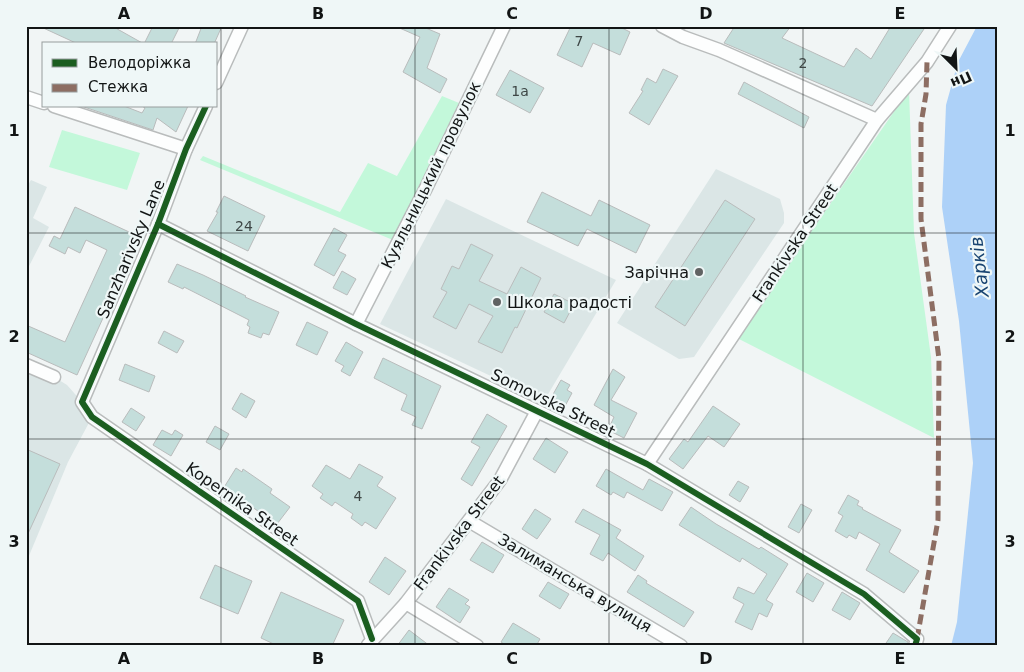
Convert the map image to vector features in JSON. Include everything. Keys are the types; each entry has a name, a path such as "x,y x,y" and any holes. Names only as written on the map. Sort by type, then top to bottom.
{"street":[{"path":"218,79 242,26"},
{"name":"Куяльницький провулок","path":"356,324 426,188 504,26"},
{"path":"662,26 686,32 719,50 877,120"},
{"name":"Frankivska Street","path":"647,464 877,120 927,62 950,26"},
{"path":"26,97 42,102"},
{"path":"60,108 186,149"},
{"name":"Sanzharivsky Lane","path":"82,402 158,224 186,149 205,108"},
{"name":"Somovska Street","path":"158,224 356,324 647,464 864,594 916,642"},
{"path":"26,365 54,377"},
{"name":"Kopernika Street","path":"82,402 92,417 358,600 370,642"},
{"name":"Frankivska Street","path":"370,642 406,603 500,480 537,411"},
{"name":"Залиманська вулиця","path":"469,521 681,646"},
{"path":"406,603 477,646"}],"shaded area":[{"path":"716,169 780,199 784,213 784,223 694,357 679,359 617,323"},
{"path":"31,180 47,187 33,218 49,227 26,272 26,188"},
{"name":"Школа радості","path":"446,199 616,280 544,401 380,324"},
{"path":"26,365 67,385 92,417 68,462 26,563"}],"green space":[{"path":"909,90 914,233 931,357 934,438 737,338"},
{"path":"442,96 459,103 393,240 200,160 203,156 340,212 368,163 397,176"},
{"path":"62,130 140,153 127,190 49,167"}],"water":[{"name":"Харків","path":"977,26 998,26 998,646 951,646 957,622 973,463 959,321 942,207 946,105 958,62"}],"building":[{"path":"39,26 112,26 140,42 74,42"},
{"path":"153,26 180,26 172,42 145,42"},
{"path":"202,26 222,26 215,42 196,42"},
{"path":"395,26 421,26 440,34 427,68 447,79 440,93 403,72 420,37"},
{"path":"571,26 618,26 630,32 620,55 593,43 582,67 557,55"},
{"path":"735,26 791,26 782,38 844,67 856,48 871,59 891,26 926,26 872,106 724,43"},
{"path":"663,69 678,76 649,125 629,113 643,91 641,90 647,78 656,83"},
{"path":"510,70 544,88 530,113 496,95"},
{"path":"744,82 809,117 804,128 738,94"},
{"path":"87,108 129,108 142,113 145,108 187,108 176,132 157,118 153,130"},
{"path":"542,192 591,216 599,200 650,225 636,253 587,229 578,246 527,222"},
{"path":"224,196 265,216 248,251 207,231 218,212 216,212"},
{"name":"Зарічна","path":"725,200 755,219 685,326 655,307"},
{"path":"75,207 140,237 77,375 26,352 26,325 65,342 107,250 86,240 80,253 68,247 65,254 49,246 54,236 60,239"},
{"path":"334,228 347,235 338,251 346,255 334,276 314,265"},
{"path":"471,244 493,255 479,281 507,294 521,267 541,278 517,328 515,327 502,353 478,342 493,316 469,304 456,329 433,317 447,292 441,289 452,266 459,269"},
{"path":"177,264 279,312 269,335 263,333 261,338 248,333 250,327 247,325 249,320 184,287 183,289 168,282"},
{"path":"342,271 356,279 347,295 333,288"},
{"path":"554,294 574,304 564,323 544,312"},
{"path":"307,322 328,332 317,355 296,345"},
{"path":"164,331 184,341 177,353 158,343"},
{"path":"346,342 363,352 350,376 341,371 344,366 335,361"},
{"path":"383,358 441,386 422,429 412,425 416,417 401,410 407,395 374,378"},
{"path":"125,364 155,376 149,392 119,380"},
{"path":"613,369 625,377 611,400 637,413 624,438 608,430 614,417 594,405"},
{"path":"561,380 570,385 567,390 572,393 565,406 551,398"},
{"path":"241,393 255,401 246,418 232,409"},
{"path":"713,406 740,424 724,447 708,436 683,469 669,459 684,439 688,442"},
{"path":"131,408 145,417 136,431 122,422"},
{"path":"487,414 507,426 472,486 461,479 480,447 471,442"},
{"path":"215,426 229,434 220,450 206,442"},
{"path":"162,430 172,435 175,430 183,435 171,456 153,445"},
{"path":"546,438 568,452 555,473 533,459"},
{"path":"26,449 60,464 26,538"},
{"path":"359,464 383,477 377,486 396,498 376,529 365,522 362,526 351,518 353,514 335,502 332,506 320,498 323,494 312,486 326,465 350,479"},
{"path":"236,468 242,472 243,469 272,489 270,493 290,507 277,524 223,489"},
{"path":"606,469 643,490 649,479 673,492 662,511 627,492 624,498 613,492 611,495 596,486"},
{"path":"738,481 749,487 740,502 729,495"},
{"path":"848,495 859,501 857,505 862,509 901,530 889,552 919,571 904,593 866,570 880,544 859,532 856,539 849,535 847,538 835,531 843,516 838,513"},
{"path":"801,504 812,510 799,533 788,527"},
{"path":"691,507 716,524 759,549 761,547 788,564 766,600 773,604 767,617 759,613 752,630 735,622 744,604 733,598 738,587 754,594 767,574 742,558 740,562 679,525"},
{"path":"535,509 551,519 537,539 522,529"},
{"path":"583,509 621,530 616,538 644,556 635,571 608,553 603,561 590,554 600,535 575,522"},
{"path":"482,542 504,555 493,573 470,560"},
{"path":"385,557 406,571 389,595 369,582"},
{"path":"215,565 252,581 238,614 200,598"},
{"path":"807,573 824,583 813,602 796,592"},
{"path":"638,575 647,581 646,583 694,612 684,627 627,592"},
{"path":"548,582 569,594 560,609 539,596"},
{"path":"449,588 469,600 465,604 470,607 460,623 436,607"},
{"path":"281,592 344,620 332,646 278,646 261,638"},
{"path":"842,592 860,603 850,620 832,610"},
{"path":"513,623 540,639 536,646 507,646 501,642"},
{"path":"409,630 430,646 397,646"},
{"path":"893,633 908,642 907,646 884,646"}],"marked path":[{"path":"917,639 938,520 939,359 921,219 921,124 926,94 927,62"}],"cycle path":[{"path":"205,108 186,149 158,224 82,402 92,417 358,601 372,639"},
{"path":"158,224 356,324 647,464 864,594 917,639 915,646"}],"place":[{"name":"Зарічна","path":"699,272"},
{"name":"Школа радості","path":"497,302"}]}
